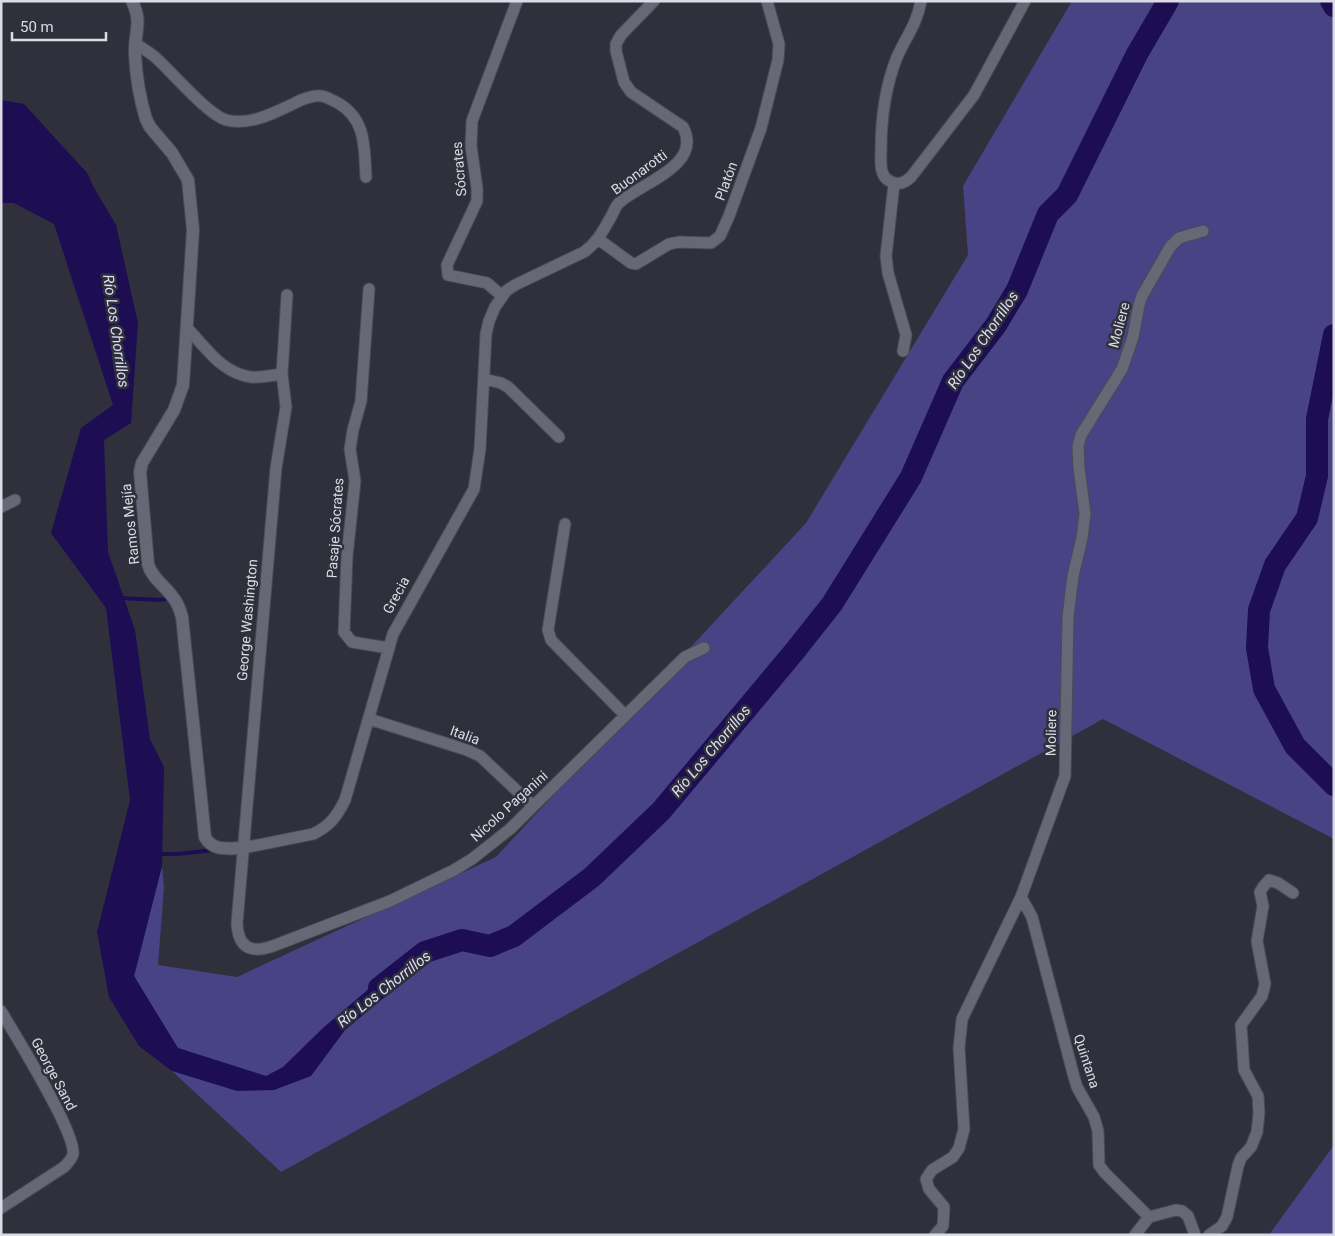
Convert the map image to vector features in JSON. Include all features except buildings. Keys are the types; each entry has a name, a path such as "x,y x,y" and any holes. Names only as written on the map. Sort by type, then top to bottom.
{"street":[{"name":"Ramos Mejía","path":"132,1 139,21 135,53 146,120 172,153 188,180 193,230 183,385 178,401 142,463 140,472 148,564 150,571 172,595 182,617 206,837 208,842 220,849 243,848"},
{"name":"Sócrates","path":"502,296 487,283 448,275 447,265 477,201 471,146 472,120 517,1"},
{"name":"Buonarotti","path":"502,296 515,285 584,252 598,239 620,202 682,159 688,144 683,128 631,92 624,82 616,51 616,44 622,36 654,1"},
{"name":"Platón","path":"598,239 631,263 636,264 669,244 679,242 711,243 720,236 761,128 778,60 779,44 767,1"},
{"path":"921,1 913,29 898,56 885,95 881,169 885,178 894,184 903,184 911,177 974,95 1025,1"},
{"path":"136,44 153,55 210,110 225,119 243,122 259,118 305,98 321,96 335,101 350,110 364,137 366,177"},
{"path":"894,184 886,256 888,272 906,335 903,351"},
{"name":"Moliere","path":"935,1235 943,1226 944,1207 929,1189 926,1179 932,1170 954,1157 959,1148 964,1128 958,1048 962,1019 1021,897 1066,776 1068,618 1085,514 1079,468 1078,446 1080,435 1122,369 1133,337 1142,296 1170,247 1179,238 1204,231"},
{"name":"Pasaje Sócrates","path":"369,289 361,401 352,430 350,449 355,481 347,556 344,632 352,642 388,648"},
{"name":"George Washington","path":"244,945 239,939 237,923 276,468 286,407 282,374 287,295"},
{"name":"Grecia","path":"243,848 313,834 331,823 338,815 345,800 388,648 399,620 474,489 480,449 486,334 489,321 502,296"},
{"path":"187,328 217,362 228,370 252,377 282,374"},
{"path":"484,379 501,383 508,387 559,437"},
{"path":"1,507 15,500"},
{"path":"565,524 548,630 551,640 625,716"},
{"name":"Nícolo Paganini","path":"244,945 252,949 263,950 390,901 454,870 472,859 510,829 602,741 685,657 704,648"},
{"name":"Italia","path":"369,719 467,750 480,756 533,806"},
{"path":"1209,1235 1222,1226 1227,1217 1238,1166 1241,1158 1251,1147 1257,1132 1258,1096 1244,1070 1241,1025 1262,996 1265,984 1257,942 1263,906 1260,892 1269,880 1278,883 1293,893"},
{"name":"Quintana","path":"1021,897 1032,917 1077,1087 1094,1117 1098,1131 1099,1165 1149,1217"},
{"name":"George Sand","path":"1,1011 35,1067 70,1135 73,1154 71,1160 64,1167 1,1208"},
{"path":"1135,1235 1149,1217 1176,1210 1182,1211 1188,1216 1195,1235"}],"shaded area":[{"path":"1072,1 1334,1 1334,839 1103,719 281,1172 172,1071 177,1048 134,976 162,866 164,887 158,965 237,977 496,857 806,523 968,255 963,186"},
{"path":"1334,1145 1334,1235 1269,1235"}],"water":[{"path":"1,100 24,104 88,174 116,225 138,323 131,423 104,440 108,552 135,630 150,739 164,767 162,866 134,976 178,1048 266,1076 283,1067 323,1028 399,963 409,977 345,1030 311,1076 274,1090 237,1091 172,1071 139,1046 109,997 97,932 130,800 106,608 51,533 81,428 113,405 54,224 14,203 1,203"}],"waterway":[{"name":"Río Los Chorrillos","path":"379,988 425,952 462,940 490,946 514,936 592,877 661,811 794,652 832,604 911,477 953,381 996,325 1017,290 1048,214 1067,195 1137,54 1168,1"},
{"name":"Río Los Chorrillos","path":"1331,1 1334,6"},
{"name":"Río Los Chorrillos","path":"1334,335 1317,419 1317,476 1307,518 1275,565 1259,610 1257,648 1264,689 1295,746 1334,785"},
{"path":"121,598 160,600 171,598"},
{"path":"162,854 213,850"}]}
